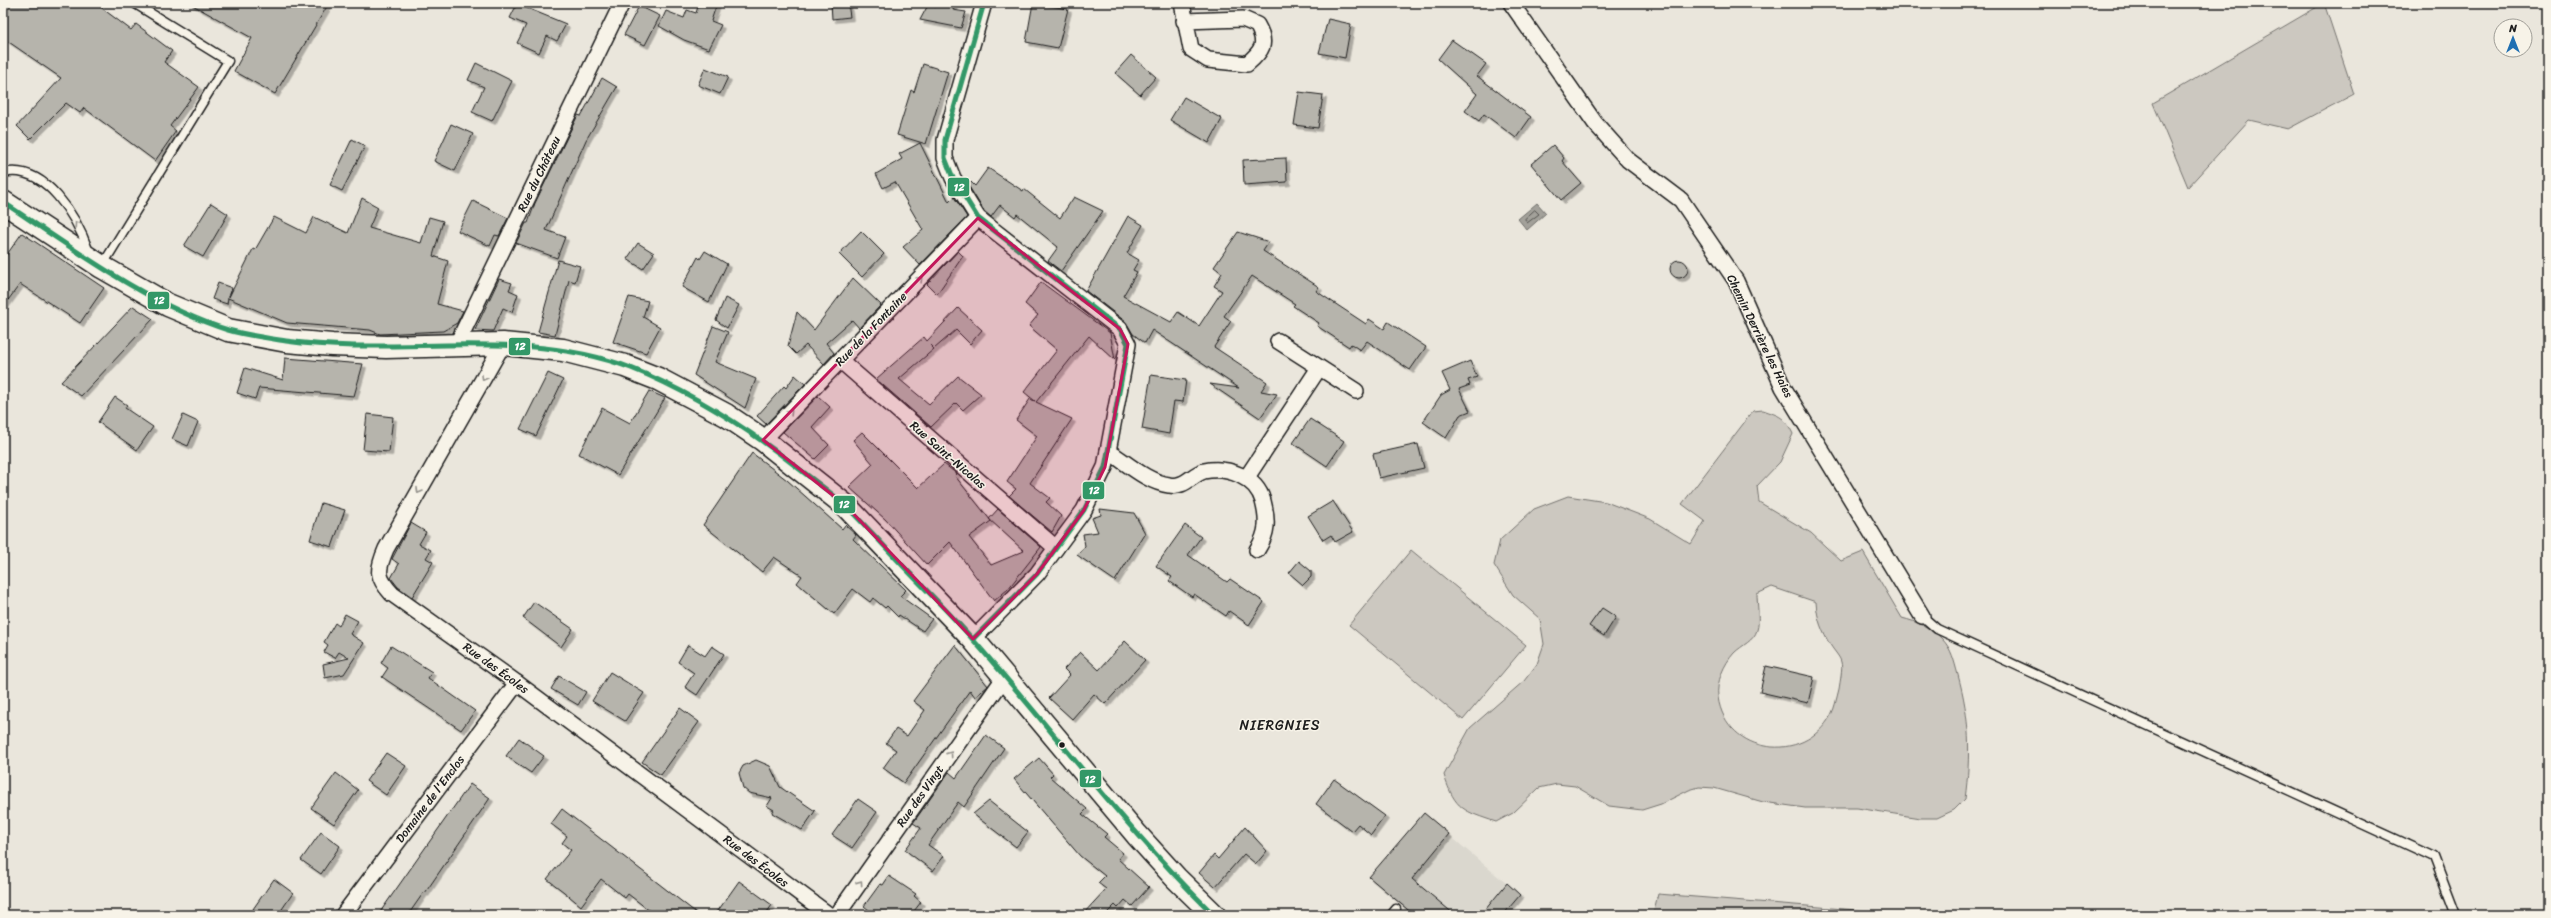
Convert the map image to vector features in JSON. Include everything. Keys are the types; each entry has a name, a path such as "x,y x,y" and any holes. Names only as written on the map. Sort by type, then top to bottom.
{"street":[{"name":"Rue du Château","path":"456,346 622,3"},
{"path":"973,639 1037,574 1084,510 1106,467 1128,344 1120,329 978,218 953,178 945,158 945,140 984,3"},
{"path":"1182,3 1184,21 1191,49 1208,60 1247,64 1260,53 1263,44 1263,36 1257,25 1243,19 1184,21"},
{"name":"Chemin Derrière les Haies","path":"1511,3 1595,123 1628,160 1681,200 1736,281 1783,387 1922,616"},
{"path":"3,202 97,264 168,305 228,330 286,341 332,346 456,346 503,344 563,350 625,366 690,394 763,440 845,505 973,639 1004,678 1137,835 1176,878 1214,915"},
{"name":"Rue de la Fontaine","path":"763,440 978,218"},
{"path":"1278,341 1356,391"},
{"name":"Rue des Écoles","path":"503,344 386,549 379,565 380,581 392,594 517,683 829,915"},
{"name":"Rue Saint-Nicolas","path":"841,361 1056,548"},
{"path":"1247,477 1319,368"},
{"path":"1108,451 1158,483 1171,486 1184,484 1203,471 1224,470 1247,477 1261,496 1267,517 1266,536 1257,550"},
{"name":"Rue des Vingt","path":"837,915 1004,678"},
{"name":"Domaine de l'Enclos","path":"344,915 517,683"}],"lane":[{"path":"97,264 228,62 134,3"},
{"path":"3,173 15,171 30,174 50,188 80,229 97,264"},
{"path":"1922,616 1937,629 2434,857 2456,915"}],"highlighted area":[{"path":"978,218 1120,329 1128,344 1105,467 1084,510 1037,574 973,639 845,505 763,440"}],"shaded area":[{"path":"2324,3 2354,94 2288,129 2249,120 2188,187 2153,103"},
{"path":"1763,410 1778,416 1787,424 1793,434 1780,462 1757,486 1759,502 1811,533 1841,561 1863,552 1902,618 1928,628 1938,635 1948,647 1958,675 1967,722 1969,752 1965,799 1954,810 1937,818 1920,818 1857,808 1805,808 1763,802 1714,788 1699,787 1689,790 1661,804 1642,810 1609,806 1575,786 1557,784 1539,788 1513,813 1496,822 1468,812 1462,808 1452,796 1444,775 1470,728 1524,681 1537,664 1544,644 1540,619 1513,595 1494,565 1500,540 1534,509 1568,496 1606,502 1650,519 1691,544 1705,521 1682,504 1753,411","holes":["1772,587 1816,602 1819,620 1823,630 1842,665 1839,689 1831,715 1819,731 1803,741 1785,747 1767,746 1750,741 1735,731 1724,716 1718,697 1718,685 1727,662 1734,653 1751,640 1755,634 1758,627 1757,594"]},
{"path":"1411,550 1526,645 1463,720 1349,625"},
{"path":"1449,835 1520,895 1503,915 1414,915 1395,899"},
{"path":"1658,894 1919,915 1653,915"}],"water":[{"path":"1537,203 1546,213 1527,230 1518,219"}],"building":[{"path":"3,3 95,3 131,30 136,24 172,51 164,62 199,87 170,126 176,131 155,161 84,108 80,113 66,103 30,139 17,126 61,78 3,38"},
{"path":"189,3 329,3 275,94 234,71 252,38"},
{"path":"699,3 717,3 711,21 721,25 709,49 684,40 659,26 666,11 684,18 687,10 696,13"},
{"path":"831,3 848,3 850,17 832,19"},
{"path":"937,3 955,3 953,10 966,12 961,28 920,20 928,5 936,7"},
{"path":"1033,3 1068,9 1058,48 1026,42"},
{"path":"517,4 566,24 557,41 547,36 539,53 517,43 526,25 510,18"},
{"path":"639,6 660,16 645,45 624,35"},
{"path":"1328,19 1351,24 1345,58 1319,53"},
{"path":"1452,40 1486,64 1477,76 1531,117 1516,138 1484,114 1479,121 1465,111 1477,94 1438,59"},
{"path":"1131,55 1156,77 1140,95 1115,73"},
{"path":"476,63 512,81 492,121 472,112 484,87 468,80"},
{"path":"923,64 948,72 926,144 897,135 911,90 914,92"},
{"path":"705,68 728,77 720,94 698,85"},
{"path":"602,78 617,87 586,140 546,230 565,237 557,258 516,243 526,223 528,223 535,203 578,115 581,116"},
{"path":"1299,92 1323,95 1318,128 1294,125"},
{"path":"1184,97 1222,119 1209,143 1170,120"},
{"path":"451,124 473,134 455,171 434,161"},
{"path":"352,139 365,146 342,191 330,185"},
{"path":"920,143 949,202 954,197 967,217 920,265 903,247 923,230 895,182 883,188 876,174 902,159 899,154"},
{"path":"1553,145 1564,158 1562,161 1581,183 1561,200 1531,164"},
{"path":"1286,158 1287,182 1244,185 1243,160"},
{"path":"988,168 1023,191 1024,189 1060,218 1074,197 1103,211 1061,271 1048,261 1058,247 1017,214 1015,217 1000,205 991,217 984,211 968,185 971,182 975,186"},
{"path":"362,198 378,207 369,228 421,243 429,217 443,221 433,256 448,261 437,304 463,311 457,323 443,331 380,334 370,330 287,323 228,298 227,304 212,299 218,283 232,288 229,297 253,249 255,250 274,217 306,233 314,217 348,233"},
{"path":"473,201 508,218 499,236 495,235 490,246 458,231"},
{"path":"211,203 228,214 203,257 184,246"},
{"path":"1128,216 1143,225 1127,253 1139,260 1133,270 1137,272 1123,296 1171,322 1178,312 1199,326 1222,291 1214,286 1222,273 1214,267 1238,232 1269,242 1263,251 1319,287 1316,291 1366,324 1369,319 1384,329 1388,322 1426,347 1410,370 1367,341 1360,350 1351,344 1349,347 1317,326 1319,323 1293,306 1295,304 1252,276 1224,316 1231,321 1214,347 1267,382 1261,391 1277,394 1260,418 1210,384 1239,388 1152,330 1145,343 1133,334 1126,322 1086,291"},
{"path":"861,231 884,254 862,277 839,254"},
{"path":"22,233 104,288 80,323 20,284 3,307 3,260"},
{"path":"638,243 654,253 643,269 627,259"},
{"path":"705,251 727,264 709,302 682,287 698,257 700,259"},
{"path":"958,251 963,256 937,294 927,284"},
{"path":"558,260 580,266 575,282 569,280 555,335 538,332"},
{"path":"1679,260 1685,263 1688,269 1685,275 1679,278 1673,275 1670,269 1673,263"},
{"path":"853,278 881,305 859,328 852,320 826,343 834,353 824,364 806,345 796,354 788,346 797,312 814,330"},
{"path":"499,279 512,283 509,290 518,294 512,312 503,308 493,331 475,330"},
{"path":"1041,282 1110,333 1115,360 1089,336 1036,402 1072,419 1030,483 1050,498 1046,502 1061,516 1052,532 1009,496 1016,489 1007,482 1037,436 1016,420 1030,399 1035,401 1024,392 1057,350 1029,326 1038,315 1025,304"},
{"path":"629,297 648,301 643,317 660,327 646,353 613,342"},
{"path":"725,298 739,305 727,328 716,320"},
{"path":"133,306 153,319 81,396 61,382"},
{"path":"958,308 982,330 970,344 956,330 899,379 929,404 958,376 981,394 963,410 956,403 931,427 876,379 924,337 927,341"},
{"path":"713,326 728,332 715,362 756,379 745,408 694,375"},
{"path":"285,358 363,364 354,396 259,388 255,399 237,393 245,368 283,380"},
{"path":"1470,361 1477,377 1468,380 1470,385 1459,389 1470,411 1460,415 1446,438 1423,422 1441,395 1450,390 1442,373"},
{"path":"548,373 563,380 536,436 520,429"},
{"path":"795,375 805,384 766,424 757,416 784,386 786,388"},
{"path":"1151,375 1186,380 1183,402 1174,401 1169,434 1142,429"},
{"path":"649,391 665,398 618,475 579,454 602,408 630,423"},
{"path":"818,396 830,407 812,427 829,445 815,459 783,432"},
{"path":"115,397 127,405 125,408 153,427 137,450 98,422"},
{"path":"367,414 393,417 389,452 363,450"},
{"path":"183,415 198,422 188,446 172,439"},
{"path":"1310,419 1344,441 1327,466 1293,443"},
{"path":"862,432 918,488 944,464 957,474 955,476 989,519 998,509 1041,547 1008,589 994,601 950,542 927,565 885,519 849,487 873,464 853,440","holes":["990,520 1024,551 991,565 969,537 991,521"]},
{"path":"1418,444 1424,468 1379,478 1373,454"},
{"path":"752,453 787,480 842,529 845,525 856,535 853,539 906,590 900,596 932,619 923,631 899,615 898,617 887,606 885,608 873,598 870,602 853,589 834,614 797,583 802,576 774,557 762,572 703,525"},
{"path":"1333,501 1353,532 1335,542 1331,535 1323,540 1308,516"},
{"path":"321,503 345,510 332,547 310,540"},
{"path":"1100,509 1134,513 1145,533 1115,581 1077,555 1085,546 1083,534 1098,532 1092,518 1101,515"},
{"path":"411,523 426,532 419,544 431,550 426,558 433,562 412,597 398,587 391,578 399,564 392,559"},
{"path":"1185,525 1201,537 1188,555 1227,582 1230,579 1264,602 1249,625 1229,611 1226,616 1194,594 1192,597 1169,581 1172,577 1156,566"},
{"path":"1299,561 1311,571 1311,577 1303,585 1289,573"},
{"path":"534,602 573,629 561,647 523,618"},
{"path":"1602,608 1616,617 1604,636 1589,626"},
{"path":"345,614 358,621 350,634 364,643 344,674 325,678 323,664 349,658 339,652 335,658 324,652 328,645 324,642 335,623 339,626"},
{"path":"1125,641 1145,660 1105,704 1094,694 1072,719 1049,698 1070,675 1064,669 1080,652 1099,670"},
{"path":"688,645 705,656 712,646 724,654 697,695 685,687 694,673 678,662"},
{"path":"955,645 988,686 975,697 970,690 904,783 883,768 896,750 886,743 896,729 907,736 925,710 913,701"},
{"path":"391,646 432,672 428,678 475,711 461,730 382,677 388,668 381,663"},
{"path":"1766,666 1814,677 1808,703 1760,692"},
{"path":"610,672 644,693 625,721 592,701"},
{"path":"559,676 586,692 578,705 551,689"},
{"path":"680,708 699,722 661,775 642,762"},
{"path":"986,735 1004,748 964,807 958,802 928,845 944,856 933,871 905,850 921,828 913,823 949,772 956,778"},
{"path":"519,738 544,756 531,773 506,756"},
{"path":"386,753 406,766 386,795 366,781"},
{"path":"1039,758 1053,774 1050,777 1087,809 1082,814 1107,834 1104,837 1123,853 1118,859 1149,887 1132,906 1125,900 1118,908 1115,905 1105,915 1082,915 1106,889 1098,883 1105,876 1080,856 1014,779"},
{"path":"756,760 770,766 780,787 815,811 802,830 772,813 774,810 767,806 772,798 749,793 743,788 739,773 743,766"},
{"path":"336,773 358,790 334,824 311,808"},
{"path":"1334,779 1385,816 1371,835 1358,824 1352,831 1316,804"},
{"path":"470,784 490,798 425,893 424,892 408,915 378,915"},
{"path":"858,799 877,812 852,848 832,835"},
{"path":"989,801 1028,832 1016,847 973,814"},
{"path":"562,809 699,915 655,915 628,894 625,898 601,879 581,906 547,879 571,850 562,843 567,836 551,824"},
{"path":"1424,813 1449,834 1412,879 1455,915 1414,915 1369,877"},
{"path":"1245,827 1267,851 1256,864 1244,854 1215,887 1199,873 1214,855 1218,859"},
{"path":"321,832 340,846 321,874 301,860"},
{"path":"889,876 916,894 914,896 921,902 911,915 875,915 864,906 880,884 883,885"},
{"path":"274,879 293,893 278,915 262,915 253,909"},
{"path":"739,881 772,905 765,915 715,915"},
{"path":"1507,883 1520,895 1503,915 1481,915"}],"transit line":[{"name":"12","path":"973,639 1037,574 1084,510 1105,467 1128,344 1120,329 978,218 953,178 945,158 945,140 984,3"},
{"name":"12","path":"3,202 140,291 199,319 228,330 286,341 329,345 503,345 546,348 589,355 631,368 654,378 720,413 762,441 831,493 848,508 967,632 1121,815 1182,883 1214,915"}],"district":[{"name":"NIERGNIES","path":"1280,725"}]}
